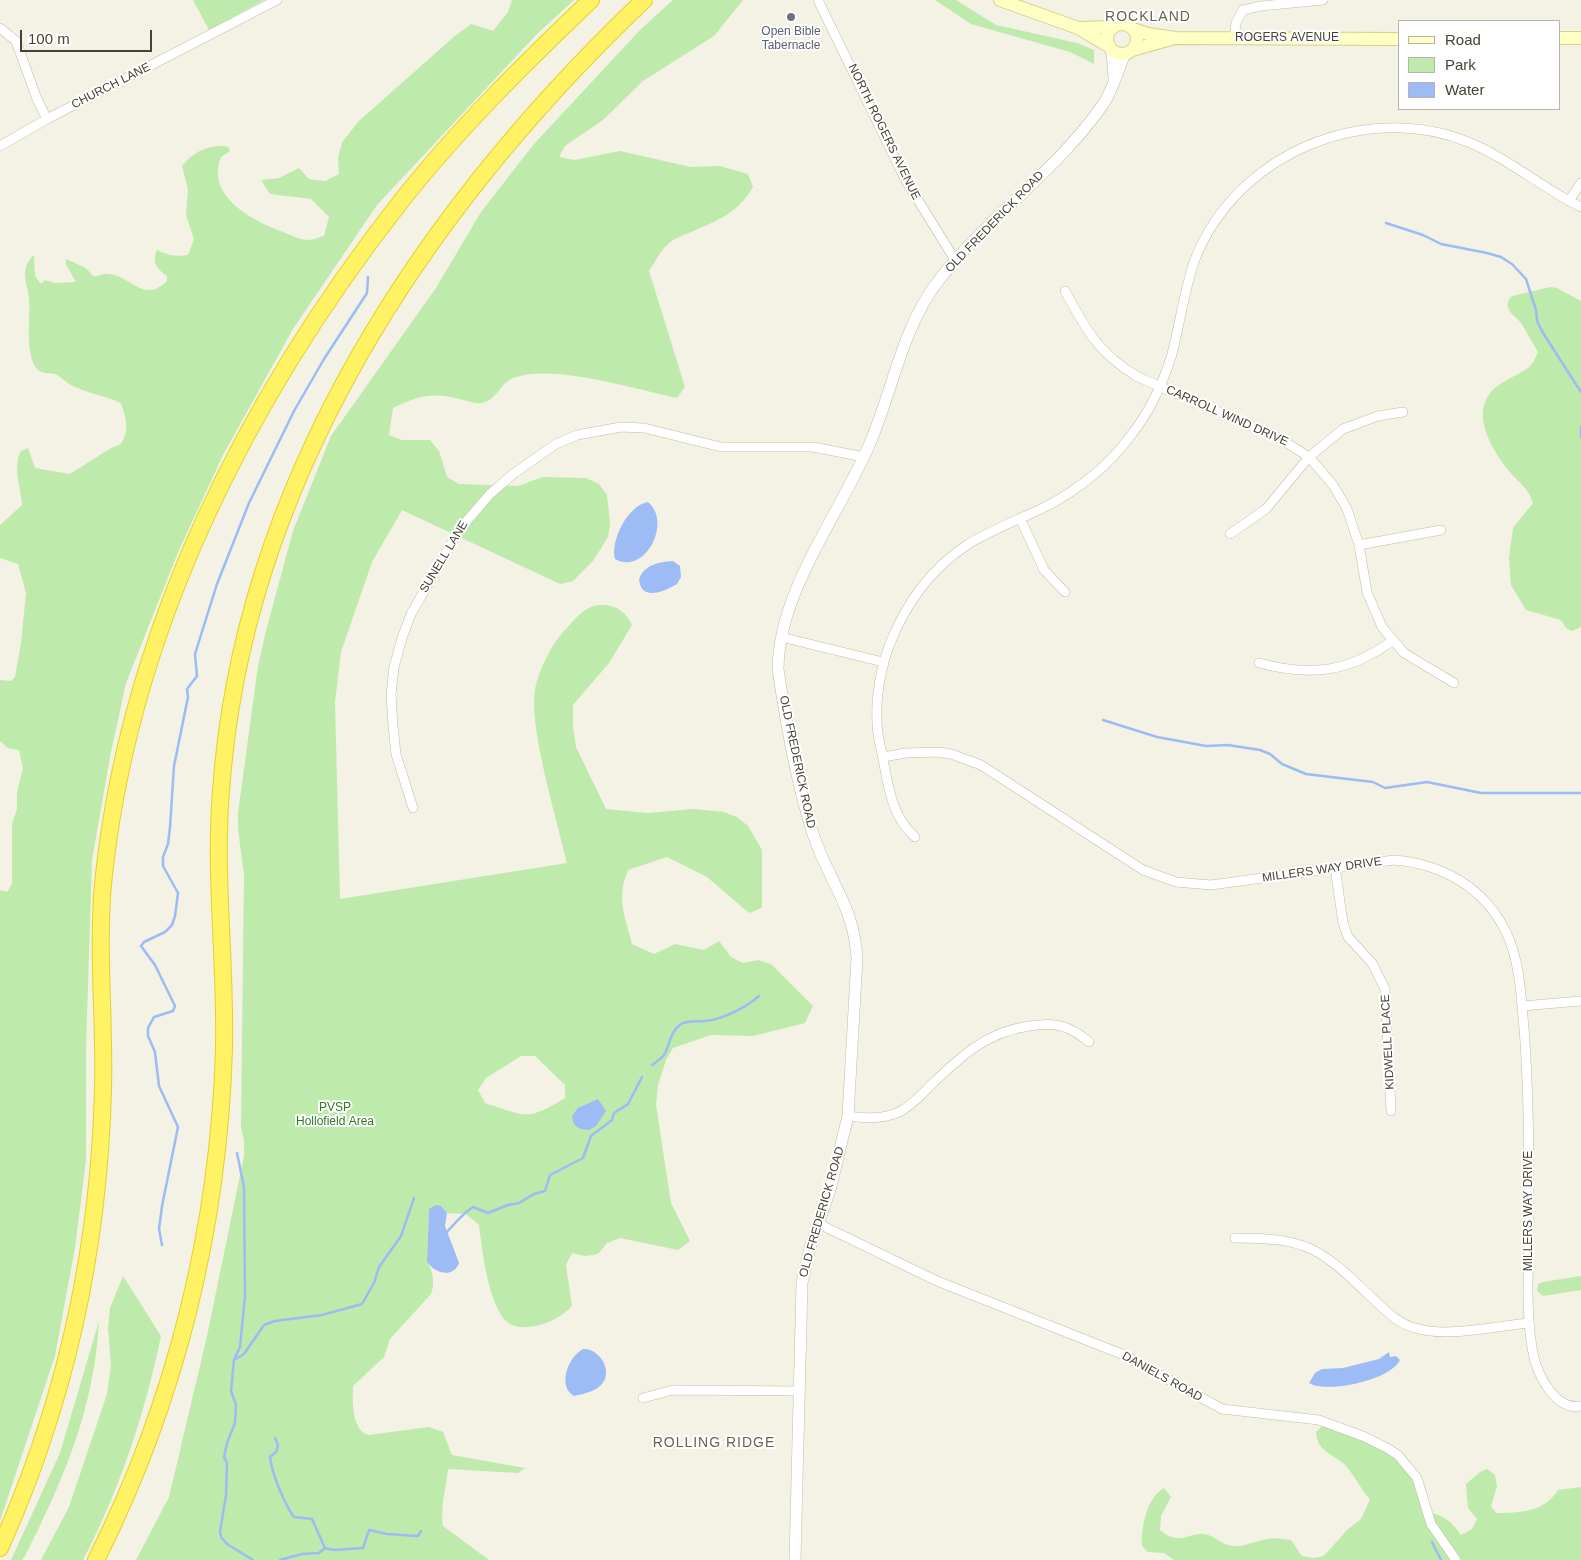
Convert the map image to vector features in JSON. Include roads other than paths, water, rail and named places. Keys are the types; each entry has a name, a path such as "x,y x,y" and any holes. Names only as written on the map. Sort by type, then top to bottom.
{"highway":[{"path":"0,1548 17,1511 46,1431 61,1380 82,1288 93,1224 101,1130 102,932 107,849 122,761 132,718 157,635 201,528 261,408 331,297 404,197 445,149 532,58 592,0"},
{"path":"96,1560 128,1490 157,1417 181,1343 202,1253 218,1142 224,1044 218,859 221,787 240,659 266,559 313,442 336,398 374,333 439,232 518,130 570,73 644,0"}],"main road":[{"path":"1000,0 1078,28 1119,50"},
{"path":"1078,28 1112,27 1124,24 1133,29 1137,40 1119,50"},
{"path":"1112,27 1106,37 1119,50"},
{"name":"ROGERS AVENUE","path":"1133,29 1148,34 1175,38 1398,39"},
{"name":"ROGERS AVENUE","path":"1119,50 1175,38"},
{"path":"1561,38 1581,38"}],"street":[{"name":"CHURCH LANE","path":"0,146 47,119 277,0"},
{"name":"NORTH ROGERS AVENUE","path":"818,0 905,180 955,260"},
{"path":"1234,38 1238,15 1243,10 1260,6 1323,0"},
{"path":"0,28 16,41 34,93 47,119"},
{"name":"OLD FREDERICK ROAD","path":"795,1560 802,1282 810,1248 841,1151 848,1116 857,982 856,939 848,909 821,855 806,809 782,697 778,669 781,636 788,608 799,584 864,457 883,411 917,316 934,287 955,260 1081,131 1104,102 1114,81 1119,50"},
{"path":"915,837 898,818 879,738 877,714 878,690 883,662 906,610 929,578 967,545 1066,495 1098,472 1136,430 1160,386 1171,358 1187,283 1203,243 1216,220 1243,187 1274,163 1293,152 1338,134 1382,128 1426,130 1447,135 1485,150 1581,207"},
{"path":"1569,201 1581,182"},
{"name":"CARROLL WIND DRIVE","path":"1065,291 1099,348 1123,368 1278,437 1309,457 1340,495 1353,525 1371,604 1382,627 1392,641 1417,662 1454,683"},
{"path":"1230,534 1266,509 1309,457 1327,441 1351,426 1378,416 1403,412"},
{"name":"SUNELL LANE","path":"413,808 396,754 393,726 392,686 394,667 402,638 414,607 459,530 490,494 512,474 563,441 577,435 622,427 644,428 703,444 806,447 864,457"},
{"path":"1020,518 1044,570 1065,592"},
{"path":"1359,545 1441,530"},
{"path":"781,636 883,662"},
{"path":"1259,663 1294,671 1328,670 1363,659 1392,641"},
{"name":"MILLERS WAY DRIVE","path":"883,757 906,753 938,752 951,754 974,762 996,774 1143,870 1176,882 1211,885 1374,861 1411,861 1446,872 1462,882 1488,905 1507,933 1517,968 1522,1006 1529,1116 1529,1323 1533,1354 1539,1373 1552,1394 1563,1404 1573,1408 1581,1406"},
{"name":"KIDWELL PLACE","path":"1335,867 1345,931 1355,946 1376,969 1385,989 1391,1111"},
{"path":"1522,1006 1581,1001"},
{"path":"848,1116 884,1118 902,1110 968,1050 1001,1032 1034,1025 1065,1026 1074,1029 1089,1042"},
{"name":"DANIELS ROAD","path":"819,1224 937,1281 1124,1355 1222,1409 1319,1420 1365,1437 1387,1448 1398,1455 1417,1478 1431,1524 1456,1560"},
{"path":"1235,1238 1289,1240 1313,1249 1334,1261 1388,1313 1416,1329 1445,1332 1529,1323"},
{"path":"643,1398 673,1390 800,1392"}],"water":[{"path":"648,502 655,511 657,522 656,534 652,545 645,554 636,560 626,562 615,559 615,543 622,525 634,510"},
{"path":"673,561 680,566 681,577 677,584 655,593 649,593 641,587 639,580 644,571 657,563"},
{"path":"598,1099 606,1111 596,1126 589,1130 577,1127 572,1116 578,1108"},
{"path":"436,1205 441,1206 447,1213 445,1226 459,1263 453,1271 448,1273 435,1269 427,1262 429,1209"},
{"path":"583,1349 589,1350 600,1357 606,1368 606,1375 604,1381 597,1388 574,1396 566,1386 566,1372 573,1358"},
{"path":"1389,1352 1390,1357 1396,1356 1400,1360 1385,1374 1343,1386 1318,1386 1309,1383 1315,1373 1322,1369 1343,1368 1379,1359"}],"waterway":[{"path":"1386,223 1423,235 1441,244 1501,257 1512,264 1526,279 1536,310 1537,321 1543,333 1581,392"},
{"path":"162,1245 159,1229 162,1206 178,1127 159,1086 155,1052 148,1036 148,1028 154,1017 173,1011 175,1006 155,965 141,946 144,942 165,932 172,925 175,916 178,893 163,866 163,857 168,844 174,766 188,697 187,689 197,676 195,654 217,584 249,503 294,411 324,359 367,293 368,277"},
{"path":"1581,427 1581,437"},
{"path":"1103,720 1157,737 1206,746 1228,745 1260,750 1270,754 1282,764 1306,774 1373,782 1385,788 1427,782 1481,793 1581,793"},
{"path":"652,1065 664,1055 672,1034 681,1024 717,1019 740,1009 759,996"},
{"path":"447,1232 473,1207 488,1213 519,1203 534,1194 545,1191 550,1175 583,1158 591,1136 612,1120 614,1113 628,1104 642,1077"},
{"path":"237,1153 244,1187 245,1296 240,1347 234,1360 231,1391 236,1405 235,1423 224,1457 227,1463 226,1496 220,1531 221,1537 227,1544 253,1560"},
{"path":"236,1359 244,1354 264,1325 275,1321 322,1315 362,1304 374,1283 379,1267 401,1236 414,1198"},
{"path":"275,1438 278,1445 276,1452 270,1457 273,1472 283,1496 294,1517 312,1519 325,1548"},
{"path":"325,1548 334,1550 363,1548 369,1530 387,1534 418,1536 421,1531"},
{"path":"1432,1542 1441,1560"},
{"path":"280,1560 302,1554 319,1553 325,1548"}],"place":[{"name":"Open Bible Tabernacle","path":"791,17"}],"district":[{"name":"ROCKLAND","path":"1148,17"},
{"name":"ROLLING RIDGE","path":"714,1443"}],"park label":[{"name":"PVSP Hollofield Area","path":"335,1115"}]}
